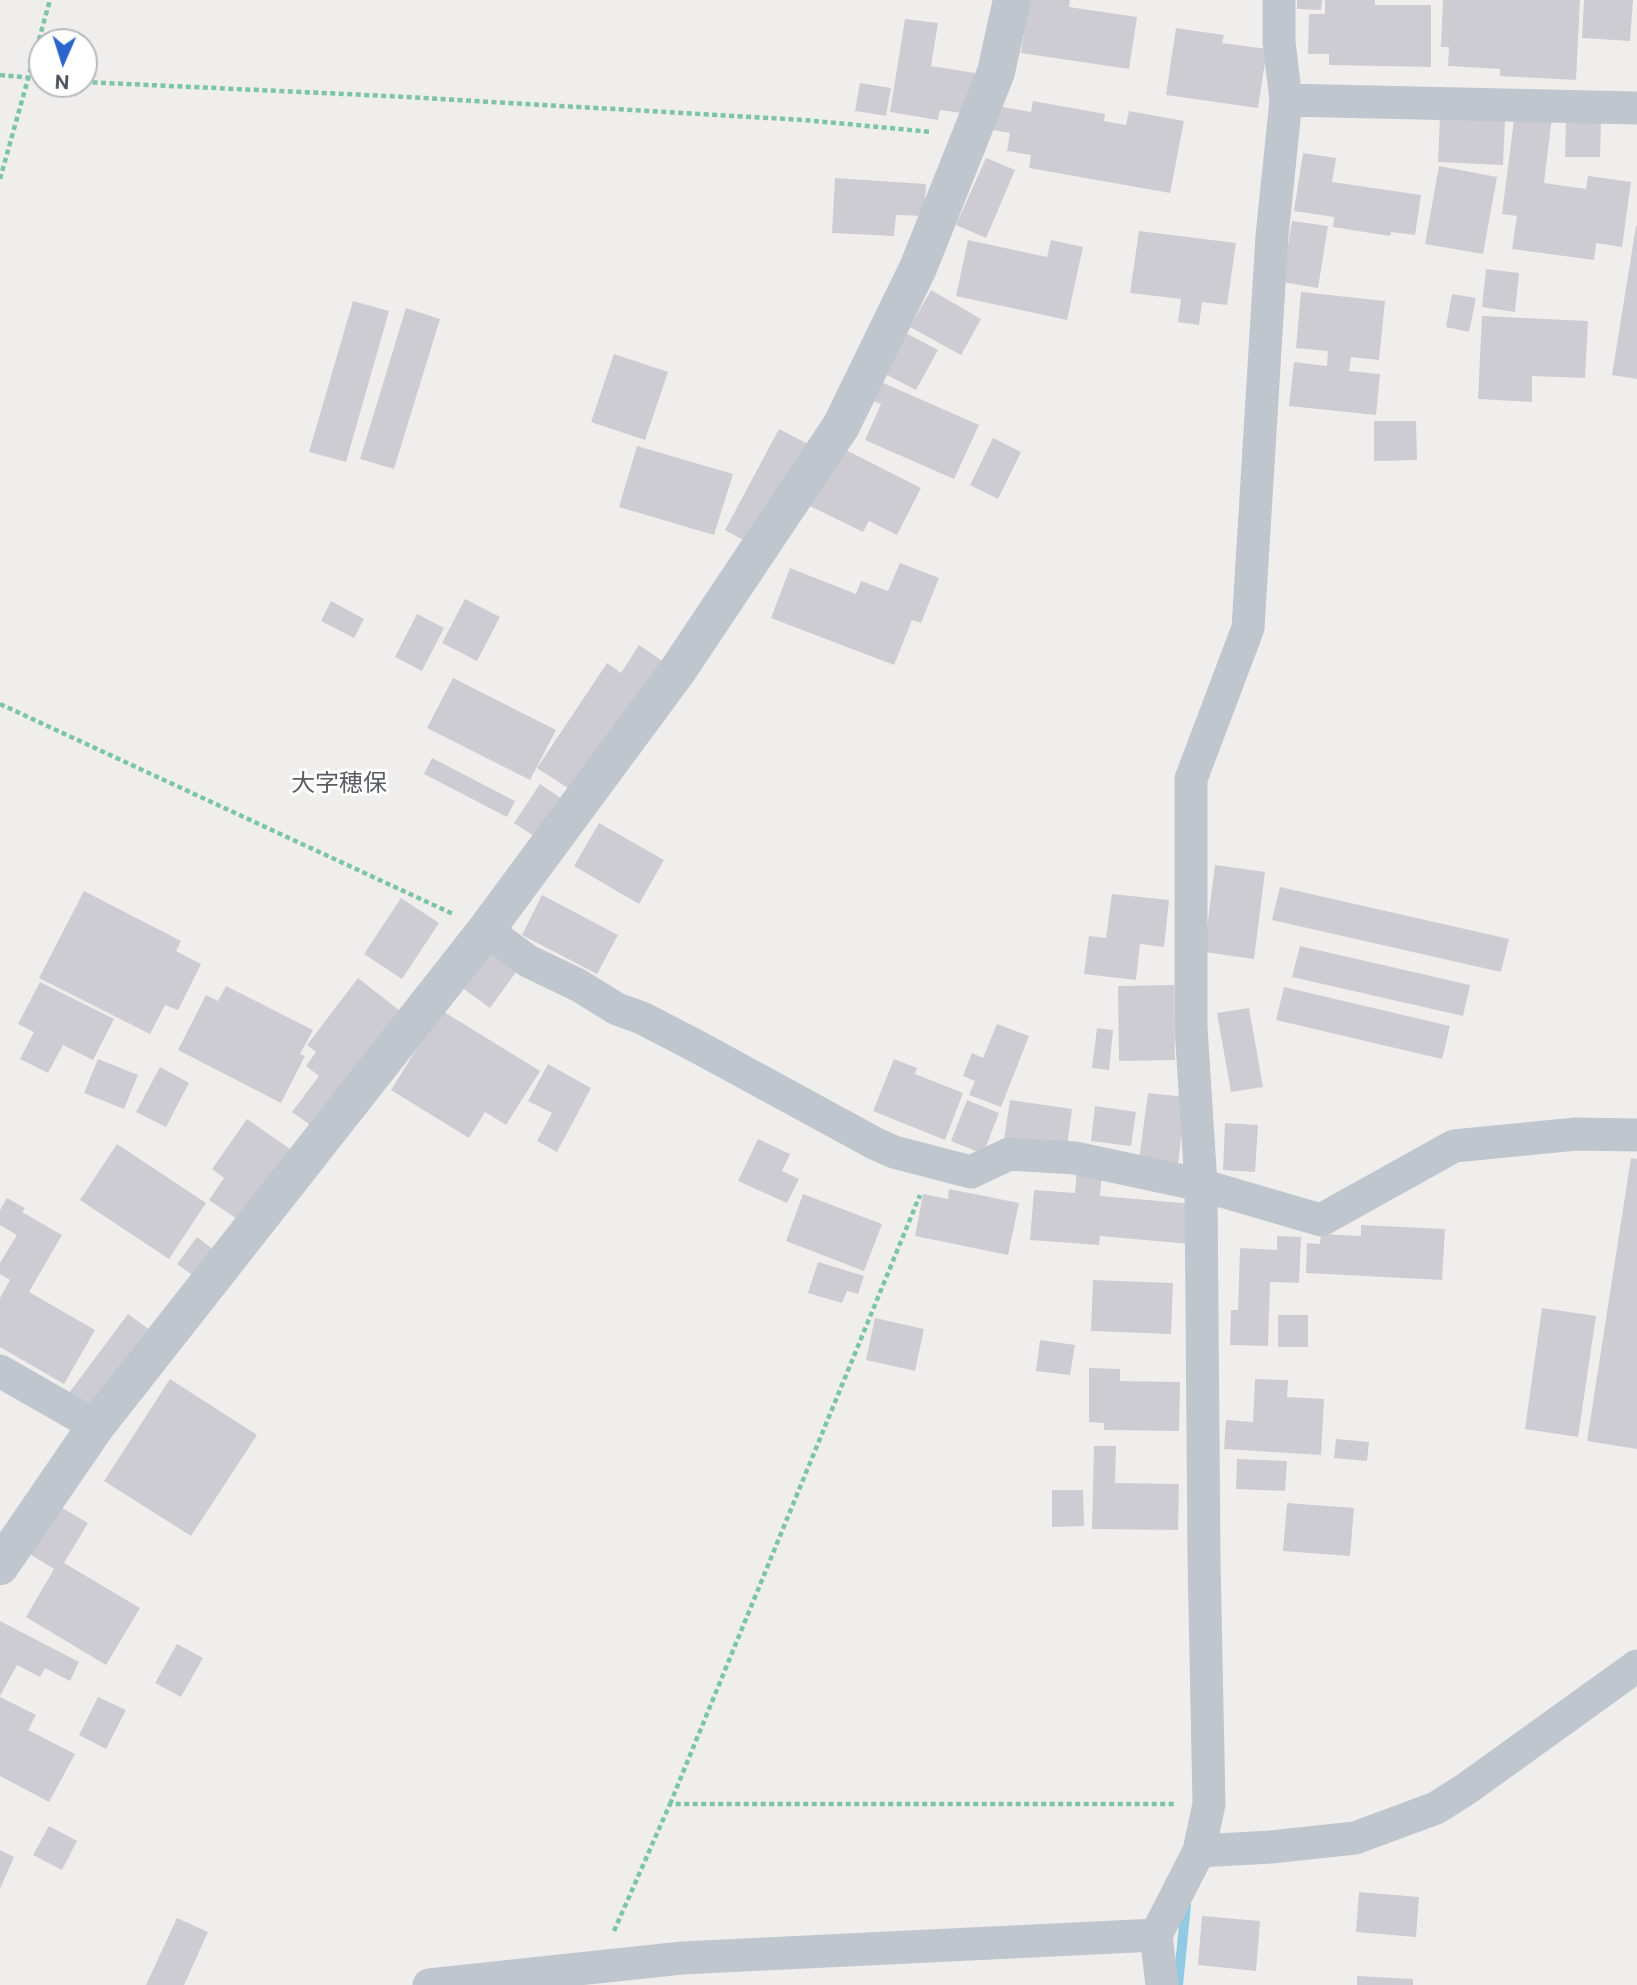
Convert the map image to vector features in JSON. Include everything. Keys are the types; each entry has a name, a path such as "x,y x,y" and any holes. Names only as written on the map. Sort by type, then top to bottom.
{"street":[{"path":"0,1566 96,1426 486,930 678,670 841,426 918,268 996,72 1012,0"},
{"path":"1162,1985 1156,1935 1199,1851 1209,1804 1201,1185 1191,1027 1191,779 1248,628 1272,236 1286,100 1279,42 1279,0"},
{"path":"1286,100 1637,108"},
{"path":"486,930 528,961 578,985 617,1009 642,1018 696,1046 894,1153 971,1172 1009,1154 1075,1158 1201,1185 1321,1220 1454,1146 1576,1134 1637,1135"},
{"path":"0,1371 96,1426"},
{"path":"1199,1851 1355,1838 1436,1808 1637,1666"},
{"path":"429,1985 682,1958 1156,1935"}],"path":[{"path":"0,179 50,0"},
{"path":"0,75 27,78"},
{"path":"98,83 804,120 971,135"},
{"path":"0,704 486,930"},
{"path":"598,1967 670,1804 934,1162"},
{"path":"670,1804 1209,1804"}],"building":[{"path":"1029,0 1070,0 1069,7 1137,17 1129,69 1021,53"},
{"path":"1297,0 1322,0 1321,10 1297,9"},
{"path":"1325,0 1375,0 1375,5 1431,5 1431,67 1329,65 1329,54 1308,54 1309,14 1325,14"},
{"path":"1443,0 1580,0 1576,80 1500,76 1500,69 1448,66 1449,47 1441,47"},
{"path":"1584,0 1633,0 1630,41 1582,38"},
{"path":"905,19 938,23 931,66 975,73 968,114 940,110 938,120 890,112"},
{"path":"1176,28 1224,35 1222,43 1267,49 1258,108 1166,95"},
{"path":"860,83 891,88 886,116 855,111"},
{"path":"1033,101 1105,114 1104,121 1126,125 1129,111 1184,121 1170,193 1029,168 1031,155 1007,151 1010,133 993,130 997,106 1031,112"},
{"path":"1515,112 1552,117 1544,183 1586,189 1588,176 1631,182 1622,247 1596,243 1594,260 1512,249 1517,216 1502,214"},
{"path":"1440,117 1505,120 1503,165 1438,162"},
{"path":"1566,120 1601,121 1600,157 1565,157"},
{"path":"1303,153 1336,158 1332,182 1421,195 1415,235 1391,232 1390,236 1333,227 1334,217 1294,211"},
{"path":"986,158 1015,170 986,238 956,225"},
{"path":"1439,166 1497,177 1483,254 1425,244"},
{"path":"835,178 926,184 924,216 896,215 894,236 832,233"},
{"path":"1292,221 1328,226 1318,288 1282,282"},
{"path":"1637,226 1637,379 1612,375"},
{"path":"1139,231 1236,243 1227,305 1202,302 1199,325 1178,322 1181,299 1130,293"},
{"path":"968,240 1047,257 1051,240 1083,247 1067,320 956,296"},
{"path":"1486,269 1519,273 1515,312 1482,307"},
{"path":"931,290 981,319 961,355 910,327"},
{"path":"1301,292 1385,301 1379,360 1351,357 1349,371 1380,374 1376,415 1289,406 1294,362 1327,366 1328,351 1296,348"},
{"path":"1452,294 1476,298 1469,332 1446,327"},
{"path":"353,301 389,311 346,462 309,452"},
{"path":"406,308 440,319 394,469 360,459"},
{"path":"1482,316 1588,321 1585,378 1532,376 1532,402 1478,399"},
{"path":"906,333 938,350 916,390 885,374"},
{"path":"614,354 668,372 645,440 591,422"},
{"path":"879,381 979,425 954,479 865,440 881,404 870,400"},
{"path":"1374,421 1416,421 1417,460 1374,461"},
{"path":"779,429 808,444 752,545 725,530"},
{"path":"993,438 1021,452 998,499 970,485"},
{"path":"637,446 733,474 714,535 619,507"},
{"path":"840,447 921,488 897,535 869,521 863,532 810,506"},
{"path":"900,563 939,578 921,623 912,620 894,665 771,618 790,568 856,594 861,581 888,591"},
{"path":"465,599 500,617 477,661 442,643"},
{"path":"331,601 364,619 354,638 321,621"},
{"path":"417,614 444,628 422,671 395,657"},
{"path":"639,645 667,664 580,796 537,768 607,663 621,673"},
{"path":"453,678 556,730 530,780 427,728"},
{"path":"432,758 515,801 507,817 424,774"},
{"path":"540,784 562,799 537,838 514,823"},
{"path":"599,823 664,860 639,904 574,866"},
{"path":"1215,865 1265,872 1254,959 1204,952"},
{"path":"1280,887 1509,939 1501,972 1272,920"},
{"path":"84,891 181,941 176,951 201,964 178,1010 165,1005 150,1034 39,978"},
{"path":"1112,894 1169,900 1164,947 1140,944 1136,980 1084,974 1089,936 1106,938"},
{"path":"542,895 618,935 597,974 522,935"},
{"path":"401,898 439,923 402,979 364,954"},
{"path":"1300,946 1470,985 1463,1016 1292,977"},
{"path":"491,947 519,968 490,1008 461,987"},
{"path":"358,978 404,1014 316,1129 292,1112 319,1076 306,1066 316,1052 307,1045"},
{"path":"40,982 114,1019 93,1060 63,1045 48,1073 20,1059 34,1032 18,1024"},
{"path":"1174,985 1175,1060 1119,1061 1118,986"},
{"path":"226,986 313,1030 300,1054 305,1056 281,1103 178,1050 206,995 218,1001"},
{"path":"1284,987 1450,1026 1442,1059 1276,1020"},
{"path":"1249,1008 1263,1087 1231,1092 1217,1013"},
{"path":"441,1010 540,1071 506,1125 485,1112 469,1138 391,1090"},
{"path":"997,1024 1029,1036 1001,1107 969,1095 975,1081 963,1076 972,1053 983,1058"},
{"path":"1097,1028 1113,1030 1109,1070 1092,1068"},
{"path":"98,1059 138,1075 124,1109 84,1093"},
{"path":"894,1059 917,1068 915,1074 963,1093 945,1140 873,1111"},
{"path":"548,1064 591,1088 557,1152 537,1141 552,1113 528,1101"},
{"path":"160,1067 189,1083 166,1127 136,1112"},
{"path":"1148,1093 1186,1097 1178,1165 1139,1160"},
{"path":"967,1100 999,1113 983,1154 951,1141"},
{"path":"1010,1100 1072,1109 1067,1148 1004,1140"},
{"path":"1095,1106 1136,1112 1131,1146 1091,1141"},
{"path":"247,1119 290,1149 240,1221 209,1200 224,1178 212,1169"},
{"path":"1225,1123 1258,1125 1255,1172 1223,1170"},
{"path":"758,1139 790,1154 782,1171 799,1179 787,1203 738,1181"},
{"path":"117,1144 206,1203 169,1259 80,1200"},
{"path":"1631,1158 1637,1159 1637,1449 1587,1441"},
{"path":"1077,1167 1102,1170 1100,1196 1194,1204 1190,1244 1100,1236 1099,1245 1030,1240 1034,1190 1075,1193"},
{"path":"949,1189 1019,1203 1008,1255 915,1236 923,1194 948,1199"},
{"path":"803,1194 882,1224 864,1271 786,1241"},
{"path":"7,1198 25,1208 22,1212 62,1235 29,1292 95,1330 64,1384 0,1347 0,1298 10,1280 0,1274 0,1263 17,1235 0,1225 0,1210"},
{"path":"1361,1225 1445,1229 1442,1280 1306,1273 1307,1243 1320,1244 1321,1234 1361,1236"},
{"path":"1277,1236 1301,1237 1299,1283 1270,1282 1268,1346 1230,1345 1231,1310 1238,1310 1240,1248 1277,1250"},
{"path":"197,1237 215,1251 195,1277 177,1264"},
{"path":"818,1262 864,1276 858,1294 847,1291 842,1303 808,1293"},
{"path":"1093,1280 1173,1283 1171,1334 1091,1331"},
{"path":"1542,1308 1596,1316 1578,1437 1525,1429"},
{"path":"128,1314 154,1333 94,1412 69,1393"},
{"path":"1278,1315 1308,1315 1308,1347 1278,1347"},
{"path":"875,1318 924,1329 915,1371 866,1360"},
{"path":"1040,1340 1075,1345 1070,1375 1036,1371"},
{"path":"1089,1368 1120,1369 1120,1381 1180,1382 1179,1431 1104,1430 1104,1423 1089,1422"},
{"path":"170,1379 257,1435 191,1536 104,1481"},
{"path":"1255,1379 1288,1380 1287,1397 1324,1399 1321,1455 1224,1449 1226,1420 1253,1422"},
{"path":"1336,1439 1369,1442 1367,1461 1334,1458"},
{"path":"1094,1446 1116,1446 1115,1483 1179,1484 1178,1530 1092,1529"},
{"path":"1237,1459 1287,1461 1285,1491 1236,1489"},
{"path":"1052,1490 1083,1490 1084,1526 1052,1527"},
{"path":"1287,1503 1354,1508 1350,1556 1283,1551"},
{"path":"57,1505 88,1523 64,1563 140,1608 106,1665 26,1617 54,1569 28,1553"},
{"path":"0,1621 79,1662 70,1681 45,1668 40,1677 17,1665 0,1696"},
{"path":"177,1644 203,1658 181,1697 155,1683"},
{"path":"0,1697 36,1715 28,1730 75,1754 49,1802 0,1776"},
{"path":"98,1697 126,1710 106,1749 79,1735"},
{"path":"49,1826 77,1841 62,1870 33,1855"},
{"path":"0,1850 14,1857 0,1889"},
{"path":"1359,1892 1419,1897 1416,1937 1356,1932"},
{"path":"1202,1916 1260,1921 1256,1971 1198,1965"},
{"path":"177,1918 208,1932 184,1985 146,1985"},
{"path":"1357,1976 1413,1979 1413,1985 1357,1985"}],"waterway":[{"path":"1178,1985 1186,1905"}],"district":[{"name":"大字穂保","path":"339,784"}]}
